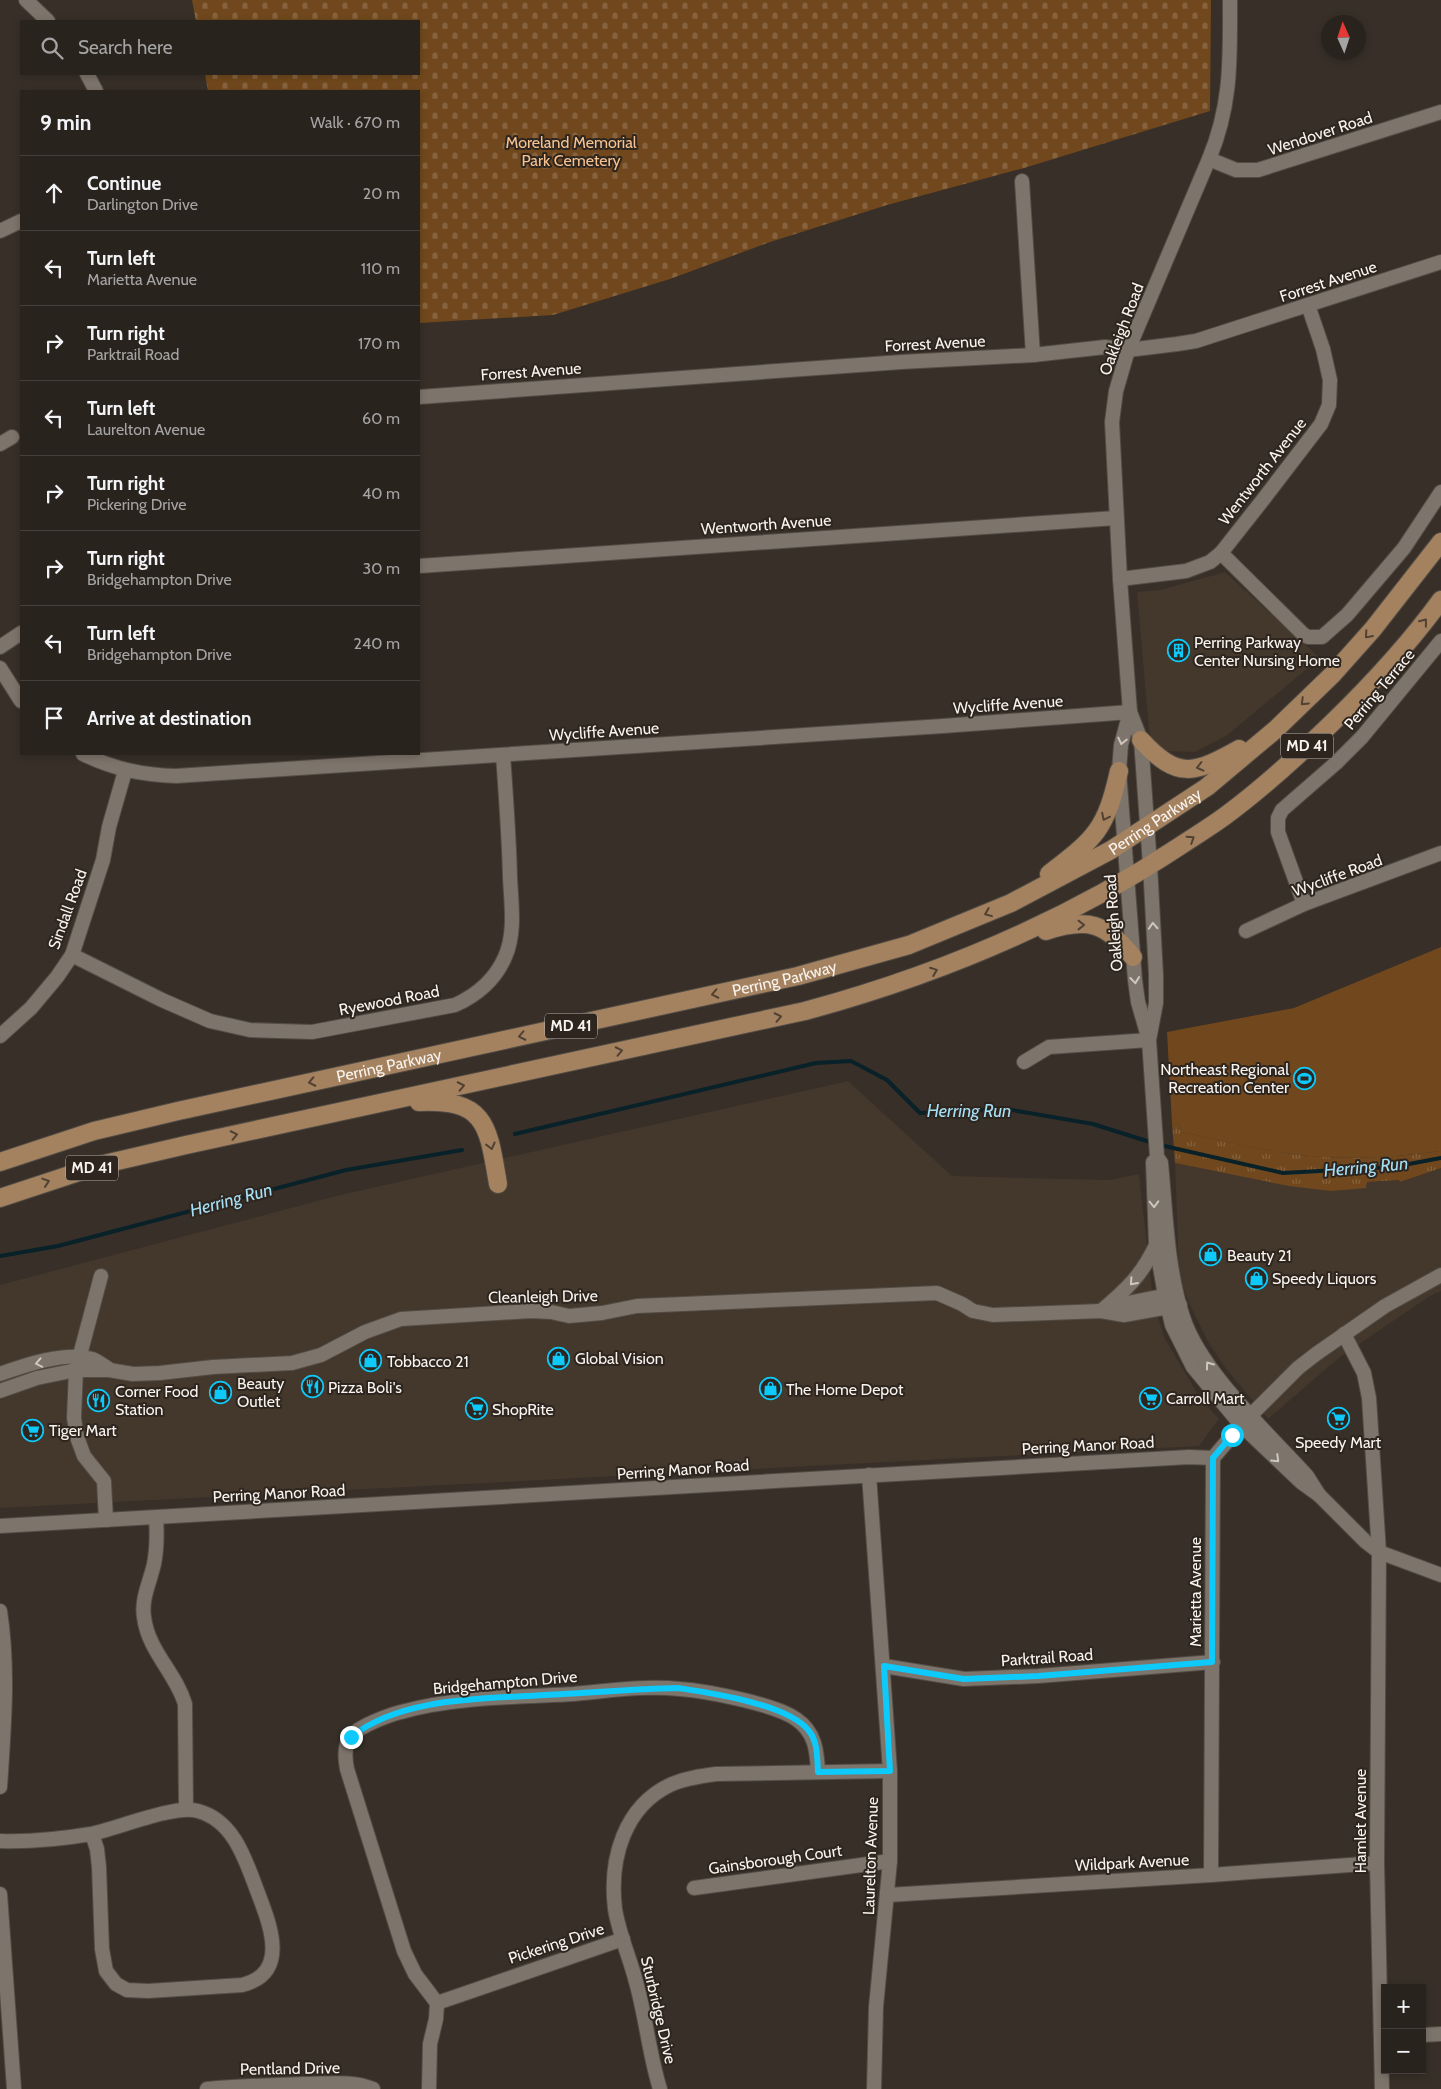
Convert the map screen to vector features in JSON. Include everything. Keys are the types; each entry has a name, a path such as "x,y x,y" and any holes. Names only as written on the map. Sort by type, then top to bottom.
{"main road":[{"name":"Perring Parkway","path":"0,1162 94,1131 178,1111 798,976 909,944 1011,903 1124,842 1147,827 1207,787 1275,730 1332,675 1373,629 1441,542"},
{"name":"MD 41","path":"0,1198 100,1166 805,1011 865,995 967,958 1059,917 1150,865 1224,816 1297,757 1357,698 1397,654 1441,600"},
{"path":"1141,740 1165,763 1189,770 1215,763 1275,730"},
{"path":"1011,903 1083,848 1097,834 1112,801 1119,771"},
{"path":"967,958 1050,930 1087,924 1100,926 1110,932 1133,957"},
{"path":"379,1104 437,1101 456,1103 471,1110 481,1121 488,1134 498,1184"}],"street":[{"path":"26,0 47,20"},
{"name":"Oakleigh Road","path":"1149,1040 1156,1003 1150,865 1141,740 1130,712 1116,518 1112,422 1116,391 1128,350 1210,159 1221,127 1228,96 1230,0"},
{"path":"88,75 95,90"},
{"name":"Wendover Road","path":"1210,159 1236,170 1258,170 1441,112"},
{"path":"1022,181 1033,355"},
{"path":"0,232 20,222"},
{"name":"Forrest Avenue","path":"420,397 901,362 1033,355 1105,348 1128,350 1196,341 1441,262"},
{"name":"Wentworth Avenue","path":"1120,579 1186,571 1210,562 1221,553 1320,424 1328,405 1330,380 1323,349 1308,305"},
{"path":"1221,553 1303,634 1308,637 1322,637 1347,615 1404,548 1441,492"},
{"name":"Wentworth Avenue","path":"420,566 1116,518"},
{"path":"0,647 20,634"},
{"name":"Perring Terrace","path":"1304,904 1278,832 1278,818 1282,810 1336,763 1362,737 1441,641"},
{"path":"0,668 20,699"},
{"name":"Oakleigh Road","path":"1130,712 1121,745 1119,771 1133,957 1138,1002 1149,1040 1157,1156 1161,1163 1172,1271 1172,1325 1193,1367 1241,1425 1301,1482 1319,1495"},
{"name":"Wycliffe Avenue","path":"85,755 125,771 155,776 176,776 504,756 1130,712"},
{"name":"Ryewood Road","path":"72,955 162,1000 210,1021 250,1030 312,1032 455,1005 469,999 483,989 496,974 506,956 510,937 511,881 504,756"},
{"name":"Sindall Road","path":"0,1036 32,1008 72,955 103,860 109,827 125,771"},
{"name":"Wycliffe Road","path":"1246,931 1304,904 1441,853"},
{"path":"1024,1062 1049,1047 1149,1040"},
{"name":"Oakleigh Road","path":"1157,1156 1152,1163 1156,1246 1172,1301 1210,1368 1307,1476 1319,1495"},
{"path":"1101,1311 1121,1295 1144,1269 1156,1246"},
{"path":"1213,1458 1241,1425 1298,1368 1385,1306 1441,1275"},
{"path":"101,1276 77,1364 74,1418 77,1437 84,1456 104,1481 106,1520"},
{"name":"Cleanleigh Drive","path":"0,1374 39,1362 77,1364 133,1374 225,1366 292,1364 321,1355 365,1332 401,1319 426,1317 531,1312 551,1312 569,1316 602,1313 637,1306 937,1293 973,1311 993,1315 1101,1311 1124,1315 1172,1301"},
{"name":"Hamlet Avenue","path":"1344,1334 1364,1373 1369,1398 1379,1552 1377,1863 1383,2029"},
{"name":"Cleanleigh Drive","path":"0,1390 77,1364"},
{"name":"Perring Manor Road","path":"0,1526 1189,1457 1213,1458"},
{"name":"Marietta Avenue","path":"1211,1875 1213,1458"},
{"name":"Laurelton Avenue","path":"869,1475 890,1771 890,1861 875,2016 874,2089"},
{"path":"1319,1495 1366,1542 1379,1552 1441,1575"},
{"path":"156,1518 157,1547 146,1594 144,1616 147,1632 154,1648 182,1692 185,1704 186,1808"},
{"path":"0,1611 5,1652 6,1684 0,1787"},
{"name":"Parktrail Road","path":"884,1666 964,1679 1038,1676 1212,1662"},
{"name":"Bridgehampton Drive","path":"437,2003 415,1974 404,1951 346,1770 347,1747 351,1737 363,1727 401,1712 440,1704 678,1688 702,1691 775,1709 795,1718 809,1730 813,1738 817,1752 818,1772"},
{"name":"Pickering Drive","path":"437,2003 623,1939 616,1910 614,1882 616,1860 621,1839 631,1820 643,1804 657,1792 690,1778 716,1774 890,1771"},
{"path":"0,1840 38,1840 92,1834 186,1808 205,1814 229,1831 239,1847 272,1932 273,1948 271,1961 261,1978 253,1983 233,1986 148,1991 127,1990 116,1984 106,1971 102,1949 99,1867 97,1849 92,1834"},
{"name":"Gainsborough Court","path":"694,1888 890,1861"},
{"name":"Wildpark Avenue","path":"888,1895 1377,1863"},
{"path":"0,1894 9,2083"},
{"name":"Sturbridge Drive","path":"623,1939 636,1981 660,2089"},
{"path":"429,2089 430,2044 436,2019 437,2003"},
{"path":"1426,2034 1441,2034"},
{"name":"Hamlet Avenue","path":"1382,2074 1382,2089"},
{"name":"Pentland Drive","path":"207,2089 241,2086 333,2084 362,2086 373,2089"}],"shaded area":[{"path":"1225,572 1320,658 1226,736 1195,752 1165,751 1154,745 1149,730 1137,592 1160,590"},
{"path":"848,1081 952,1176 1109,1180 1139,1174 1153,1299 1164,1337 1200,1398 1219,1419 1199,1446 0,1508 0,1285 340,1195"},
{"path":"1175,1163 1213,1171 1366,1182 1400,1180 1401,1182 1441,1168 1441,1291 1430,1296 1340,1357 1268,1419 1226,1369 1208,1342 1189,1303 1179,1275"}],"green space":[{"name":"Moreland Memorial Park Cemetery","path":"192,0 1211,0 1210,111 1024,168 887,205 770,242 670,279 553,315 420,323 420,90 208,90 205,75 420,75 420,20 196,20"},
{"name":"Northeast Regional Recreation Center","path":"1441,947 1441,1151 1363,1158 1304,1155 1259,1149 1181,1132 1180,1124 1172,1123 1167,1032 1294,1008"},
{"path":"1172,1123 1180,1124 1181,1132 1285,1153 1363,1158 1441,1151 1441,1168 1400,1182 1399,1180 1367,1182 1366,1188 1331,1191 1289,1186 1175,1163"}],"waterway":[{"name":"Herring Run","path":"515,1134 816,1063 851,1061 887,1080 920,1113 1006,1109 1093,1124 1153,1143"},
{"name":"Herring Run","path":"1160,1145 1283,1173 1393,1167 1441,1158"},
{"name":"Herring Run","path":"0,1256 58,1246 346,1170 462,1150"}],"place":[{"name":"Perring Parkway Center Nursing Home","path":"1178,651"},
{"name":"Northeast Regional Recreation Center","path":"1305,1078"},
{"name":"Beauty 21","path":"1211,1255"},
{"name":"Speedy Liquors","path":"1256,1278"},
{"name":"Global Vision","path":"559,1358"},
{"name":"Tobbacco 21","path":"371,1361"},
{"name":"Pizza Boli's","path":"312,1387"},
{"name":"The Home Depot","path":"770,1389"},
{"name":"Beauty Outlet","path":"221,1392"},
{"name":"Carroll Mart","path":"1150,1398"},
{"name":"Corner Food Station","path":"99,1400"},
{"name":"ShopRite","path":"476,1409"},
{"name":"Speedy Mart","path":"1338,1418"},
{"name":"Tiger Mart","path":"33,1430"}],"route":[{"path":"351,1737 363,1727 401,1712 440,1704 498,1698 678,1688 702,1691 775,1709 795,1718 809,1730 813,1738 817,1752 818,1772 890,1771 884,1666 964,1679 1038,1676 1212,1662 1213,1458 1232,1435"}]}
